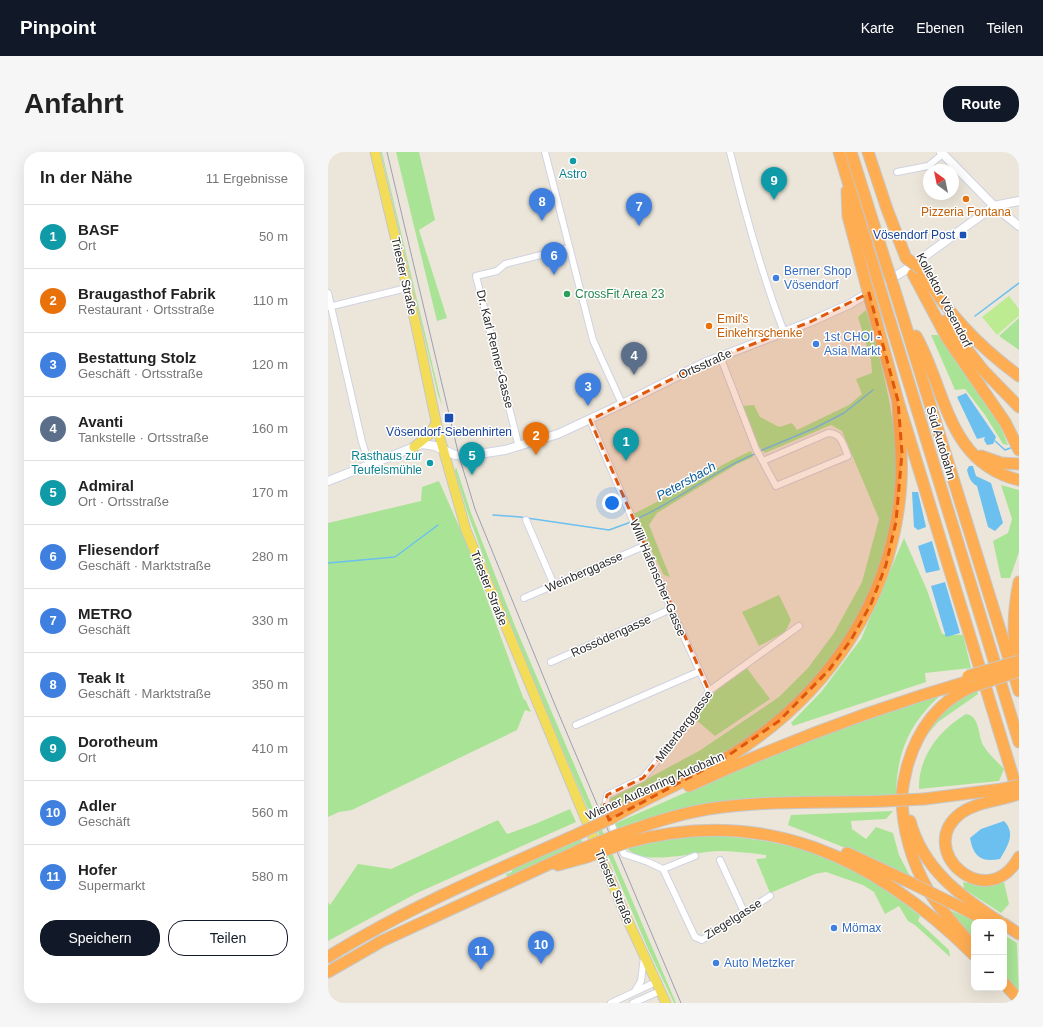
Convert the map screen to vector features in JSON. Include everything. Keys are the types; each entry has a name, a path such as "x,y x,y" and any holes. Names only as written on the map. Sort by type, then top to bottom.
{"highway":[{"name":"Süd Autobahn","path":"839,152 1019,742"},
{"name":"Süd Autobahn","path":"851,152 902,311 1019,691"},
{"name":"Kollektor Vösendorf","path":"868,152 887,209 906,258 917,272 947,338 1005,422 1019,450"},
{"path":"846,176 848,216 898,401 1019,797"},
{"path":"917,272 956,321 979,344 1019,376"},
{"path":"917,272 968,352 1019,407"},
{"path":"902,311 920,342 952,424 964,444 973,454 991,468 1019,480"},
{"path":"612,818 720,761 768,730 810,693 851,640 871,604 883,571 896,522 902,468 898,401"},
{"path":"973,454 1001,463 1019,464"},
{"path":"969,681 1019,670 1015,650 1014,610 1019,582"},
{"path":"971,943 928,890 918,868 906,833 903,815 902,796 906,772 911,755 926,723 943,704 969,681 1019,661"},
{"path":"969,681 1019,666"},
{"name":"Wiener Außenring Autobahn","path":"328,956 411,910 612,818 782,744 836,723 969,681"},
{"path":"906,772 908,814 913,831 929,862 953,889 996,919"},
{"path":"1019,785 970,809 956,818 947,834 948,855 952,864 962,874 975,879 985,880 1004,874 1013,867 1019,857"},
{"path":"328,972 388,938 447,910 524,877 623,839 668,818 731,806 774,803 885,801 1003,793 1019,794"},
{"path":"623,839 666,831 706,827 772,831 806,838 878,866 984,919"},
{"path":"623,839 678,832 712,830 762,834 804,843 837,856 873,874 934,919 971,952"},
{"path":"524,877 586,853"},
{"path":"1007,926 1019,935"},
{"path":"1007,930 1019,935"},
{"path":"1007,986 1019,1000"}],"main road":[{"name":"Triester Straße","path":"375,152 442,448 469,540 644,957 666,1003"},
{"path":"942,153 994,206 1019,226"},
{"name":"Ortsstraße","path":"328,481 370,466 414,447 426,444 442,448 455,455 466,456 494,452 558,434 590,420 704,363 784,332 862,298 907,269 994,206 1019,201"},
{"path":"414,447 430,434 436,423"}],"street":[{"path":"545,152 593,340 622,404"},
{"path":"730,152 753,243 766,285 784,332"},
{"path":"897,172 928,166 942,153"},
{"name":"Dr. Karl Renner-Gasse","path":"519,446 476,276 497,271 505,264 569,248"},
{"path":"329,306 407,288"},
{"path":"328,293 329,306 362,442 370,466"},
{"path":"720,356 757,451 776,486 848,456 840,436 835,433 828,433 763,460"},
{"name":"Willi Hafenscher-Gasse","path":"590,420 698,672 708,691"},
{"path":"526,520 554,585"},
{"name":"Weinberggasse","path":"524,598 644,546"},
{"name":"Rossödengasse","path":"551,662 671,609"},
{"name":"Mitterberggasse","path":"663,869 624,854 605,809 607,795 638,782 648,773 702,704 708,691 799,626"},
{"path":"576,725 698,672"},
{"path":"663,869 695,856"},
{"path":"720,860 744,912"},
{"name":"Ziegelgasse","path":"663,869 695,937 702,940 770,896"},
{"path":"635,992 641,981 644,957"},
{"path":"611,1003 656,982"},
{"path":"633,1003 660,991"}],"highlighted area":[{"path":"869,293 898,401 902,453 896,522 886,565 871,604 851,640 829,670 779,721 720,761 609,820 604,807 607,795 643,778 695,714 709,691 590,420 704,363 810,322"}],"green space":[{"path":"382,152 442,405 438,395"},
{"path":"396,152 419,152 435,220 419,230 447,318 437,321"},
{"path":"1009,296 1019,309 1019,316 997,335 982,317"},
{"path":"866,310 881,364 889,401 895,439 896,458 894,496 888,533 877,570 862,605 844,638 822,669 796,697 768,722 730,749 667,782 603,811 600,804 699,751 779,697 808,668 834,633 862,582 879,519 842,431 831,425 765,453 759,447 743,406 754,405 760,417 779,427 792,423 797,430 849,405 862,394 856,379 872,373 871,359 858,317"},
{"path":"1019,318 1019,350 999,336"},
{"path":"931,335 938,335 998,421 1008,445 1003,444 985,415 965,389 955,390"},
{"path":"751,451 753,457 737,464 657,513 649,525 670,577 664,575 633,514"},
{"path":"456,467 471,513 515,626 676,1003 674,1003 649,951 505,616 467,511 455,471"},
{"path":"439,481 466,542 524,700 525,699 531,712 525,710 517,730 352,810 339,812 328,817 328,523 421,501 422,487"},
{"path":"1001,485 1019,490 1019,552 1010,578 1001,578 993,541 1008,533 1012,519"},
{"path":"904,538 927,590 942,634 963,635 971,668 925,673 926,682 793,726 791,723 821,692 861,639"},
{"path":"779,595 791,620 785,632 759,646 742,612"},
{"path":"746,667 770,699 715,736 694,718 719,687"},
{"path":"976,689 978,694 938,722 921,742 926,732 944,711"},
{"path":"943,693 922,714 908,738 899,764 896,794 878,796 794,797 619,830 615,828 614,824 823,732"},
{"path":"966,714 971,715 974,718 978,726 983,745 1004,769 999,781 919,789 922,766 926,755 939,736"},
{"path":"570,809 576,822 417,893 328,941 328,902 330,905 358,864 391,869 498,820 507,834"},
{"path":"893,811 886,819 851,821 852,829 866,839 876,827 893,833 899,855 911,878 873,859 788,825 791,815"},
{"path":"699,836 761,840 790,846 843,866 869,879 920,916 918,921 949,950 950,957 915,925 908,921 899,906 885,914 874,892 863,885 826,872 815,874 770,893 756,859 766,858 766,855 717,851 656,858 634,854 627,848 637,844"},
{"path":"581,839 583,844 507,877 506,874 512,872 512,869"},
{"path":"963,882 981,886 1004,882 1009,904 1001,913 964,889"},
{"path":"940,906 971,919 971,939"},
{"path":"1007,937 1017,943 1019,994 1007,980"}],"water":[{"path":"966,393 996,437 993,444 987,445 984,440 985,437 977,439 957,397"},
{"path":"969,466 973,466 976,476 991,483 1003,523 995,531 988,527 977,486 971,481 968,475 967,470"},
{"path":"912,492 918,492 926,527 918,530 914,527"},
{"path":"932,541 940,570 926,573 918,546"},
{"path":"945,582 960,633 946,637 931,586"},
{"path":"1004,821 1010,830 1010,840 1000,859 988,860 979,857 973,849 970,838 981,829"}],"waterway":[{"name":"Petersbach","path":"975,316 1019,283"},
{"name":"Petersbach","path":"760,451 815,428 844,413 873,390"},
{"path":"995,441 1005,450 1013,447"},
{"name":"Petersbach","path":"634,520 650,513 726,468 757,453"},
{"name":"Petersbach","path":"493,515 520,517 609,530 631,522"},
{"name":"Petersbach","path":"328,563 395,557 438,525"}],"tram line":[{"path":"387,152 459,456 475,509 555,705 681,1003"}],"place":[{"name":"Astro","path":"573,161"},
{"name":"Pizzeria Fontana","path":"966,199"},
{"name":"Dorotheum","path":"774,200"},
{"name":"Teak It","path":"542,221"},
{"name":"METRO","path":"639,226"},
{"name":"Vösendorf Post","path":"963,235"},
{"name":"Fliesendorf","path":"554,275"},
{"name":"Berner Shop Vösendorf","path":"776,278"},
{"name":"CrossFit Area 23","path":"567,294"},
{"name":"Emil's Einkehrschenke","path":"709,326"},
{"name":"1st CHOI - Asia Markt","path":"816,344"},
{"name":"Avanti","path":"634,375"},
{"name":"Bestattung Stolz","path":"588,406"},
{"name":"Vösendorf-Siebenhirten","path":"449,418"},
{"name":"Braugasthof Fabrik","path":"536,455"},
{"name":"BASF","path":"626,461"},
{"name":"Rasthaus zur Teufelsmühle","path":"430,463"},
{"name":"Admiral","path":"472,475"},
{"name":"Mömax","path":"834,928"},
{"name":"Auto Metzker","path":"716,963"},
{"name":"Adler","path":"541,964"},
{"name":"Hofer","path":"481,970"}]}
